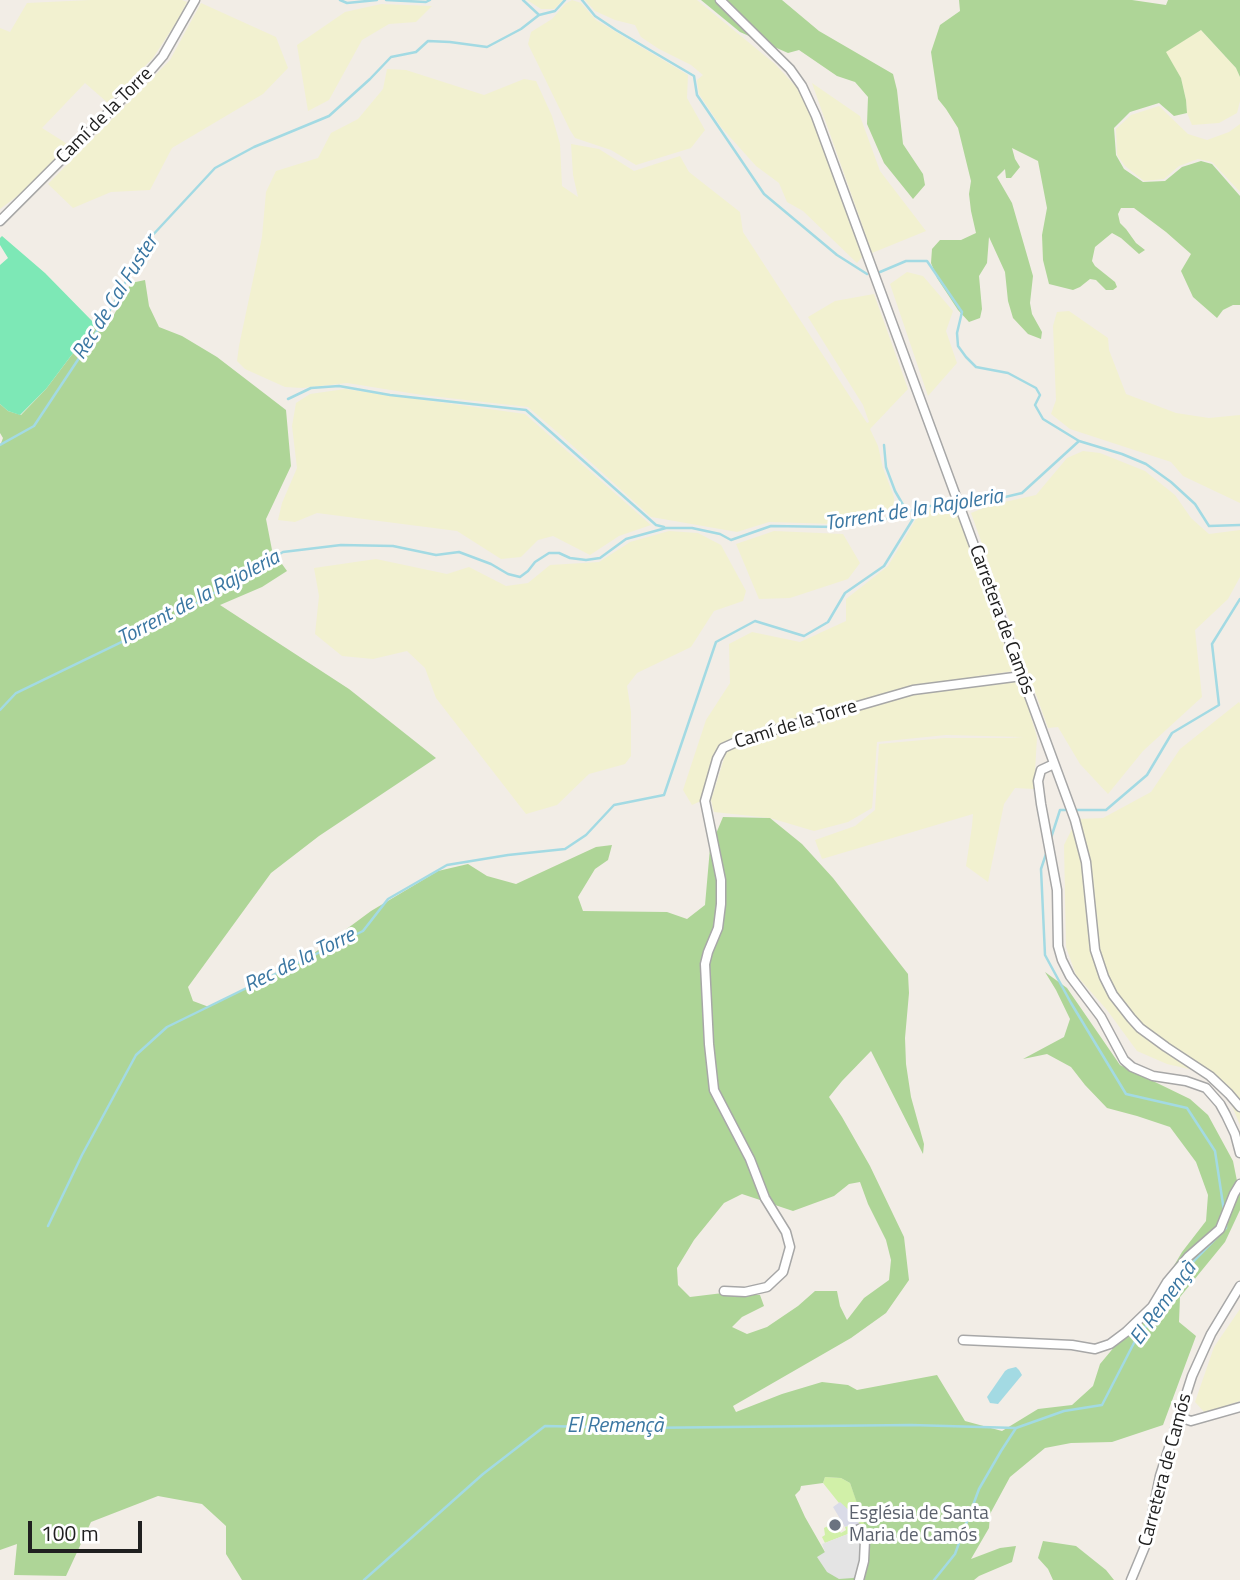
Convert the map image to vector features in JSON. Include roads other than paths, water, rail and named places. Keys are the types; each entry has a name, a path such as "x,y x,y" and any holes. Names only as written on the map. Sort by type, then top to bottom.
{"street":[{"name":"Camí de la Torre","path":"0,221 151,70 163,56 195,0"},
{"name":"Carretera de Camós","path":"719,0 790,69 809,101 1075,820 1086,862 1095,950 1104,977 1113,995 1140,1028 1210,1076 1240,1107"},
{"name":"Camí de la Torre","path":"724,1291 746,1292 767,1287 783,1272 790,1247 786,1233 765,1198 750,1159 714,1090 705,964 718,928 722,880 705,801 717,759 723,748 743,739 913,690 1022,676"},
{"path":"1054,764 1041,770 1038,781 1058,899 1059,951 1070,976 1101,1017 1124,1060 1132,1067 1153,1076 1197,1083 1206,1088 1220,1104 1230,1122 1240,1153"},
{"path":"963,1340 1072,1345 1095,1349 1110,1344 1152,1307 1167,1282 1188,1257 1220,1229 1240,1184"},
{"name":"Carretera de Camós","path":"1131,1580 1146,1544 1158,1483 1192,1376 1203,1348 1240,1286"},
{"path":"1179,1417 1191,1421 1240,1407"},
{"path":"859,1529 865,1540 864,1561 859,1580"}],"water":[{"path":"1016,1367 1022,1375 998,1404 990,1403 987,1397 1005,1371"}],"waterway":[{"path":"340,0 347,3 377,0"},
{"path":"386,0 430,0"},
{"path":"523,0 538,14"},
{"name":"Rec de Cal Fuster","path":"0,445 34,426 105,319 150,238 215,168 254,147 329,116 391,57 416,52 428,41 487,47 521,29 539,15 555,11 565,0"},
{"name":"Rec de Cal Fuster","path":"582,0 595,16 694,76 697,95 764,194 837,255 867,274"},
{"name":"Rec de Cal Fuster","path":"880,272 906,261 927,261 962,312 957,333 958,346 976,367 1008,373 1036,388 1040,395 1035,405 1043,419 1079,441 1146,464 1195,504 1209,526 1240,525"},
{"path":"288,399 311,388 339,386 390,395 526,410 656,525 664,527"},
{"name":"Torrent de la Rajoleria","path":"0,710 16,693 175,616 283,552 341,545 393,546 436,555 459,552 520,577 549,553 586,560 600,558 626,539 666,528 692,528 720,534 731,540 771,526 839,527 893,518 906,510 918,511 928,506 984,502 1022,493 1079,441"},
{"path":"884,445 886,467 906,510"},
{"name":"Rec de la Torre","path":"48,1226 82,1155 136,1055 167,1027 363,931 388,899 447,865 565,849 586,835 614,805 664,795 716,642 755,621 804,636 828,622 845,593 884,566 918,511"},
{"name":"El Remençà","path":"1050,841 1060,810 1106,810 1147,775 1172,733 1219,705 1212,644 1240,599"},
{"name":"El Remençà","path":"1047,851 1041,869 1045,955 1126,1094 1187,1108 1215,1151 1224,1211"},
{"name":"El Remençà","path":"364,1580 483,1474 545,1426 638,1428 911,1425 1016,1428 1064,1411 1102,1405 1135,1341 1194,1261 1226,1225"},
{"path":"934,1580 955,1554 979,1489 1016,1428"}],"place":[{"name":"Església de Santa Maria de Camós","path":"835,1525"}]}
